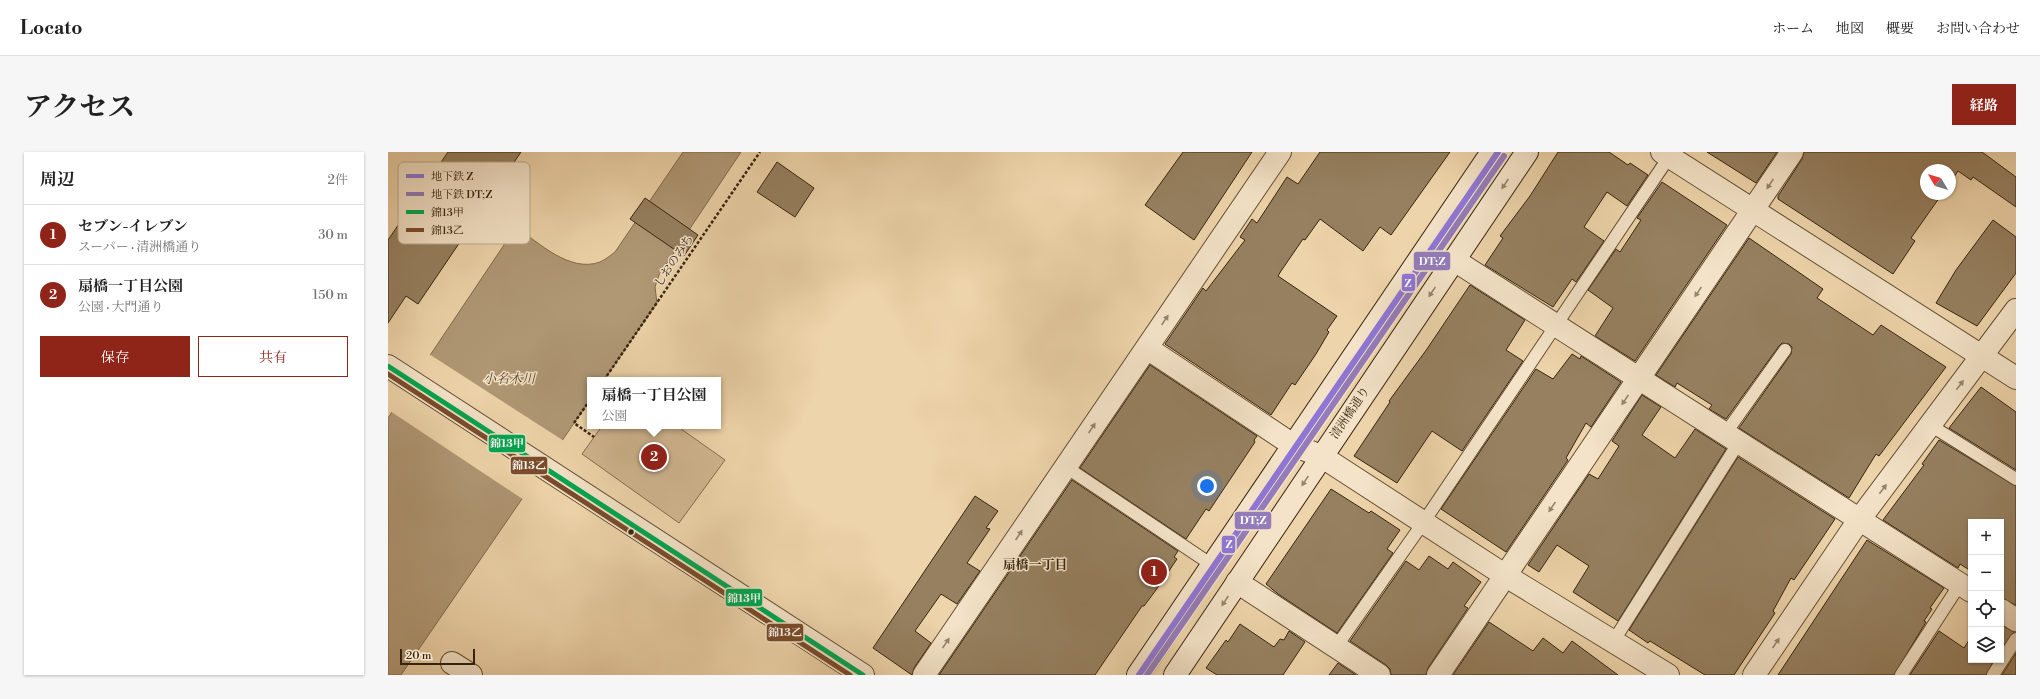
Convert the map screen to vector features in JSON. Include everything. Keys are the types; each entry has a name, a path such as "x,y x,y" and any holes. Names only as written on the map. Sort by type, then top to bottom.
{"street":[{"path":"924,675 1280,152"},
{"path":"1138,675 1492,152"},
{"name":"清洲橋通り","path":"1175,675 1527,152"},
{"path":"1438,675 1792,152"},
{"path":"1666,154 2016,378"},
{"path":"1454,260 1966,588"},
{"path":"1754,675 1859,520 2016,310"},
{"path":"1147,348 1293,445 1321,456 1506,576 1668,675"},
{"path":"388,366 863,675"},
{"path":"1237,582 1379,675"},
{"path":"2004,612 2016,620"},
{"path":"452,663 472,675"}],"lane":[{"path":"1336,647 1423,523 1555,325 1666,154"},
{"path":"1614,642 1732,438 1785,350"},
{"path":"1930,425 2016,479"},
{"path":"1066,467 1212,565"},
{"path":"1901,675 1966,588"},
{"path":"1993,675 2016,639"}],"path":[{"name":"しおのみち","path":"606,377 760,152"},
{"path":"587,404 574,423 594,437"}],"shaded area":[{"path":"600,429 681,429 725,460 679,523 582,454"}],"water":[{"name":"小名木川","path":"683,152 741,152 659,275 655,287 657,303 606,377 587,377 587,404 401,675 388,675 388,418 505,244 530,244 530,237 555,255 577,263 589,264 600,262 615,252"}],"pier":[{"path":"429,354 564,441 524,500 390,411"}],"building":[{"path":"448,152 521,152 514,162 441,162"},
{"path":"1183,152 1252,152 1194,240 1145,205"},
{"path":"1320,152 1450,152 1391,235 1380,227 1363,251 1320,219 1305,240 1303,239 1281,271 1278,276 1337,316 1327,330 1329,332 1316,354 1295,385 1292,383 1271,415 1165,344 1203,288 1206,291 1245,240 1240,237 1252,219 1257,223 1287,177 1298,184"},
{"path":"1558,152 1609,152 1628,165 1630,163 1648,175 1627,206 1607,192 1584,227 1604,241 1576,282 1572,279 1553,307 1485,265 1503,238 1500,236 1530,196"},
{"path":"1707,152 1777,152 1756,183"},
{"path":"1804,152 1982,152 2016,177 2016,207 1973,177 1971,180 1958,171 1956,174 1956,164 1920,164 1920,200 1938,200 1911,238 1915,241 1893,274 1778,199 1778,196 1802,159"},
{"path":"777,162 814,188 795,217 757,192"},
{"path":"1662,182 1727,225 1635,361 1595,336 1613,308 1588,290 1616,249 1620,252 1641,220 1637,218"},
{"path":"645,198 698,235 684,256 630,219"},
{"path":"1993,220 2016,237 2016,273 1977,326 1936,303 1956,270"},
{"path":"398,225 398,244 459,244 418,304 406,296 388,323 388,240"},
{"path":"1749,238 1823,289 1817,298 1873,335 1881,325 1946,367 1879,456 1876,454 1849,498 1739,428 1791,354 1792,347 1789,344 1782,343 1779,346 1726,419 1709,409 1712,405 1677,383 1675,387 1656,375"},
{"path":"1470,285 1525,320 1506,350 1523,361 1462,451 1432,431 1397,483 1354,456 1390,402 1389,401 1427,349"},
{"path":"1572,354 1580,359 1581,356 1621,382 1591,427 1586,423 1566,458 1568,460 1506,552 1441,509 1536,369 1553,379"},
{"path":"1150,365 1257,436 1254,440 1255,442 1209,511 1206,509 1186,539 1080,468"},
{"path":"1981,387 2016,412 2016,470 1949,428"},
{"path":"1642,395 1661,407 1642,435 1675,458 1695,429 1726,449 1618,621 1573,592 1589,566 1557,545 1539,572 1528,565 1589,474 1598,479 1619,446 1612,441"},
{"path":"1939,440 2016,486 2016,605 2004,599 2004,519 1968,519 1968,569 1960,564 1958,568 1883,520 1924,465 1922,464"},
{"path":"1738,457 1835,519 1794,580 1791,578 1773,611 1775,613 1734,675 1705,675 1650,641 1648,643 1629,630"},
{"path":"1072,480 1178,551 1174,557 1177,559 1156,590 1144,606 1142,606 1095,675 939,675"},
{"path":"1331,489 1369,513 1371,511 1400,530 1387,549 1393,553 1337,633 1278,594 1266,584"},
{"path":"975,496 998,511 986,528 990,529 967,563 980,571 957,604 941,594 915,631 931,643 914,668 912,675 873,648"},
{"path":"1867,540 1944,588 1930,608 1932,609 1924,621 1926,622 1894,675 1778,675"},
{"path":"1429,556 1448,569 1453,562 1481,582 1464,606 1468,608 1428,668 1426,675 1391,675 1390,669 1386,665 1350,641 1406,561 1419,570"},
{"path":"1489,622 1533,651 1543,638 1563,653 1572,641 1618,675 1453,675"},
{"path":"1240,624 1274,647 1280,639 1284,640 1289,631 1305,642 1283,675 1217,675 1206,668 1226,640 1228,642"},
{"path":"2004,627 2014,632 2004,645"},
{"path":"1939,631 1964,648 1968,642 1968,663 1992,663 1986,675 1910,675"},
{"path":"2016,653 2016,675 2002,675"},
{"path":"1338,663 1356,675 1329,675"}],"metro line":[{"name":"Z","path":"1139,675 1498,152"},
{"name":"DT;Z","path":"1147,675 1504,156"}],"transit line":[{"name":"錦13甲","path":"388,366 863,675"},
{"name":"錦13乙","path":"388,374 850,675"}],"place":[{"name":"扇橋一丁目公園","path":"654,457"},
{"name":"セブン-イレブン","path":"1154,572"}],"district":[{"name":"扇橋一丁目","path":"1035,565"}]}
